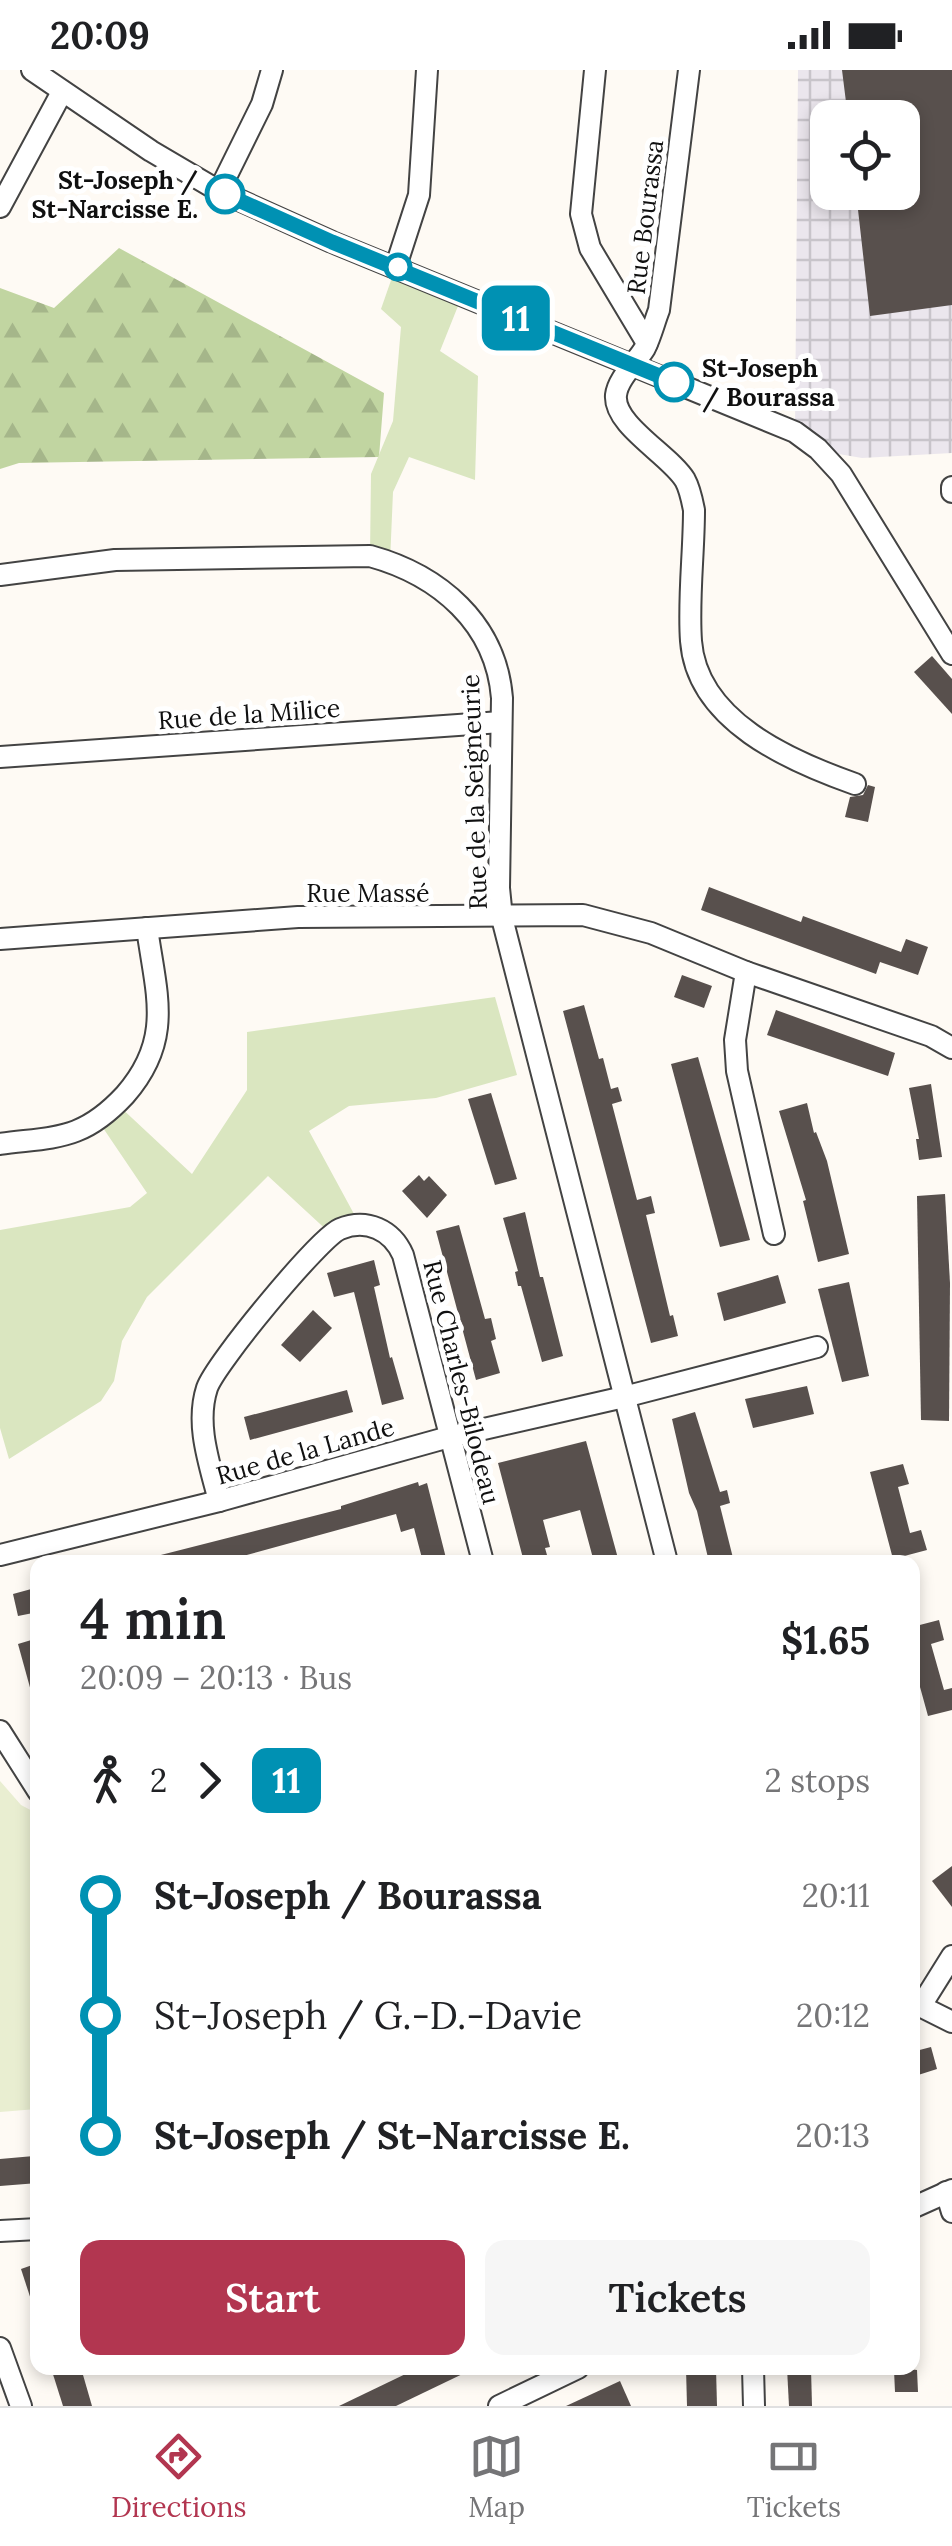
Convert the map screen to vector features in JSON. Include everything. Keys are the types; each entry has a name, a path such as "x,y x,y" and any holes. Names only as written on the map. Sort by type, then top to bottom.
{"street":[{"path":"32,70 150,152 219,191 332,242 795,432 818,449 840,474 950,641"},
{"path":"219,191 262,104 272,70"},
{"path":"396,266 419,195 427,70"},
{"path":"596,70 581,214 590,248 647,344"},
{"name":"Rue Bourassa","path":"689,70 659,310 647,344 622,379 616,393 617,406 623,418 674,466 690,491 694,510 691,640 709,694 744,729 798,761 855,784"},
{"path":"0,207 62,92"},
{"name":"Rue de la Seigneurie","path":"0,575 114,560 370,556 401,564 427,577 451,596 487,641 500,671 498,888 502,918 665,1555"},
{"name":"Rue de la Milice","path":"0,757 501,722"},
{"name":"Rue Massé","path":"0,939 298,918 583,914 651,932 746,972 931,1036 952,1048"},
{"path":"0,1144 74,1132 116,1104 138,1079 157,1042 147,928"},
{"path":"746,972 735,1040 737,1071 774,1234"},
{"name":"Rue Charles-Bilodeau","path":"219,1501 205,1446 202,1412 216,1368 241,1335 340,1230 370,1226 396,1238 403,1254 481,1555"},
{"name":"Rue de la Lande","path":"0,1555 219,1501 449,1437 817,1347"},
{"path":"0,1732 30,1779"},
{"path":"920,1999 952,1956"},
{"path":"920,2005 952,2022"},
{"path":"920,2206 950,2198"},
{"path":"0,2231 30,2229"},
{"path":"0,2348 20,2406"},
{"path":"499,2406 542,2396 569,2375"},
{"path":"753,2375 754,2406"}],"shaded area":[{"path":"798,70 952,70 952,453 862,458 827,452 795,432"}],"green space":[{"path":"119,248 384,393 379,457 19,463 0,469 0,288 54,308"},
{"path":"396,266 462,296 440,351 478,376 475,480 409,457 393,492 390,562 370,556 371,474 393,421 401,327 381,309"},
{"path":"495,997 517,1075 436,1098 349,1106 309,1131 360,1225 332,1235 268,1176 147,1297 122,1341 114,1381 101,1401 9,1459 0,1428 0,1230 130,1207 147,1193 97,1119 117,1104 192,1174 247,1090 247,1032"},
{"path":"0,1781 30,1810 30,2110 0,2112"}],"building":[{"path":"842,70 952,70 952,305 870,316 858,210 920,210 920,100 846,100"},
{"path":"932,656 952,679 952,714 914,672"},
{"path":"868,785 875,787 868,822 845,817 850,797 863,795"},
{"path":"709,887 801,922 803,916 901,952 906,939 928,947 918,975 880,962 876,974 701,910"},
{"path":"682,975 712,986 704,1008 674,997"},
{"path":"584,1005 599,1059 603,1058 611,1089 618,1087 622,1101 612,1104 637,1200 651,1196 655,1213 646,1215 678,1336 651,1343 563,1011"},
{"path":"776,1010 895,1053 888,1076 767,1035"},
{"path":"698,1057 750,1240 720,1247 671,1064"},
{"path":"931,1084 942,1157 919,1160 909,1088"},
{"path":"491,1093 517,1179 495,1185 468,1099"},
{"path":"807,1103 814,1133 827,1161 849,1254 818,1262 803,1201 806,1200 779,1111"},
{"path":"419,1175 424,1181 429,1176 447,1195 427,1218 402,1191"},
{"path":"945,1194 950,1283 949,1421 921,1420 917,1196"},
{"path":"525,1212 563,1356 542,1362 518,1286 518,1271 503,1218"},
{"path":"459,1225 485,1319 491,1318 496,1339 491,1341 500,1373 476,1380 436,1231"},
{"path":"374,1260 380,1285 374,1287 404,1399 382,1405 354,1292 334,1297 327,1273"},
{"path":"778,1275 786,1303 724,1321 717,1293"},
{"path":"849,1282 869,1376 842,1382 818,1289"},
{"path":"313,1310 332,1328 300,1362 281,1345"},
{"path":"807,1386 814,1414 753,1428 745,1399"},
{"path":"347,1390 353,1412 250,1440 244,1417"},
{"path":"695,1412 720,1492 727,1490 730,1503 720,1506 732,1555 707,1555 672,1419"},
{"path":"586,1441 617,1555 592,1555 580,1510 543,1520 550,1547 545,1548 547,1555 522,1555 498,1463"},
{"path":"903,1464 909,1484 898,1487 910,1533 921,1530 927,1550 892,1555 870,1472"},
{"path":"418,1482 419,1486 427,1483 445,1555 421,1555 414,1528 401,1532 396,1514 247,1555 161,1555 341,1509"},
{"path":"30,1589 30,1614 18,1616 13,1594"},
{"path":"939,1620 944,1640 931,1644 944,1690 952,1688 952,1710 928,1716 920,1687 920,1625"},
{"path":"30,1640 30,1688 18,1644"},
{"path":"952,1866 952,1907 932,1881"},
{"path":"931,2047 937,2069 920,2074 920,2050"},
{"path":"30,2156 30,2184 0,2186 0,2159"},
{"path":"30,2266 30,2297 21,2269"},
{"path":"53,2375 83,2375 92,2406 63,2406"},
{"path":"403,2375 460,2375 396,2406 339,2406"},
{"path":"686,2375 716,2375 717,2406 687,2406"},
{"path":"787,2375 811,2375 812,2406 789,2406"},
{"path":"894,2375 917,2375 918,2392 895,2392"},
{"path":"620,2381 631,2406 566,2406"}],"bus line":[{"name":"11","path":"225,194 674,382"}],"place":[{"name":"St-Joseph / St-Narcisse E.","path":"225,194"},
{"name":"St-Joseph / Bourassa","path":"674,382"}]}
